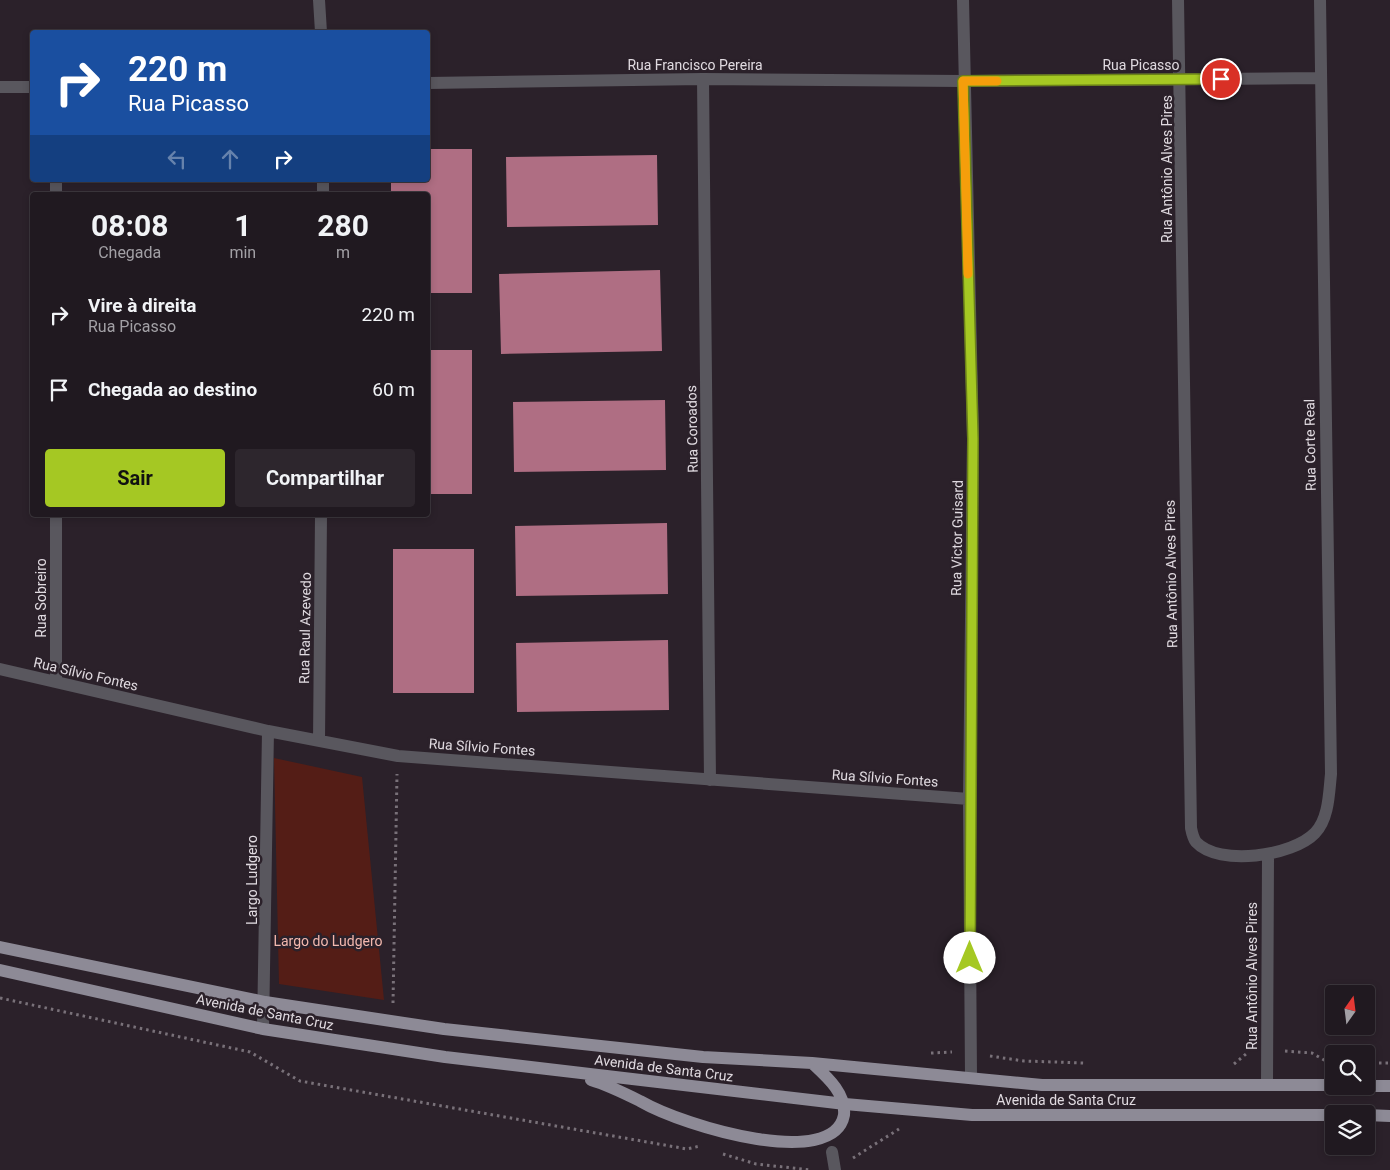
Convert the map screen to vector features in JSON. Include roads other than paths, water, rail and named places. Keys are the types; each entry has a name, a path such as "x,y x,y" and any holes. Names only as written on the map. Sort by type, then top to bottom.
{"main road":[{"name":"Avenida de Santa Cruz","path":"0,947 266,1002 393,1022 703,1057 812,1063 971,1076 1042,1085 1325,1085"},
{"name":"Avenida de Santa Cruz","path":"0,970 263,1029 444,1058 845,1104 972,1116 1325,1115"},
{"path":"812,1063 832,1081 845,1104 843,1131 827,1155"},
{"path":"565,1071 610,1086 715,1147"},
{"path":"1375,1086 1390,1086"},
{"path":"1375,1115 1390,1116"}],"street":[{"path":"319,0 321,30"},
{"name":"Rua Victor Guisard","path":"963,0 963,81 973,439 969,799 971,1076"},
{"name":"Rua Antônio Alves Pires","path":"1178,0 1181,80 1185,519 1191,828 1194,840 1202,848 1214,853 1268,856 1266,1085"},
{"name":"Rua Corte Real","path":"1268,856 1299,844 1316,832 1326,814 1330,774 1320,0"},
{"name":"Rua Picasso","path":"963,81 1320,78"},
{"name":"Rua Francisco Pereira","path":"430,83 703,79 963,81"},
{"name":"Rua Coroados","path":"703,79 710,780"},
{"path":"0,87 30,87"},
{"name":"Rua Sobreiro","path":"56,517 56,682"},
{"name":"Rua Raul Azevedo","path":"319,741 321,517"},
{"name":"Rua Sílvio Fontes","path":"0,669 268,731 398,756 969,799"},
{"name":"Largo Ludgero","path":"263,1029 266,1002 268,731"},
{"path":"827,1155 835,1170"}],"park label":[{"name":"Largo do Ludgero","path":"328,941"}]}
